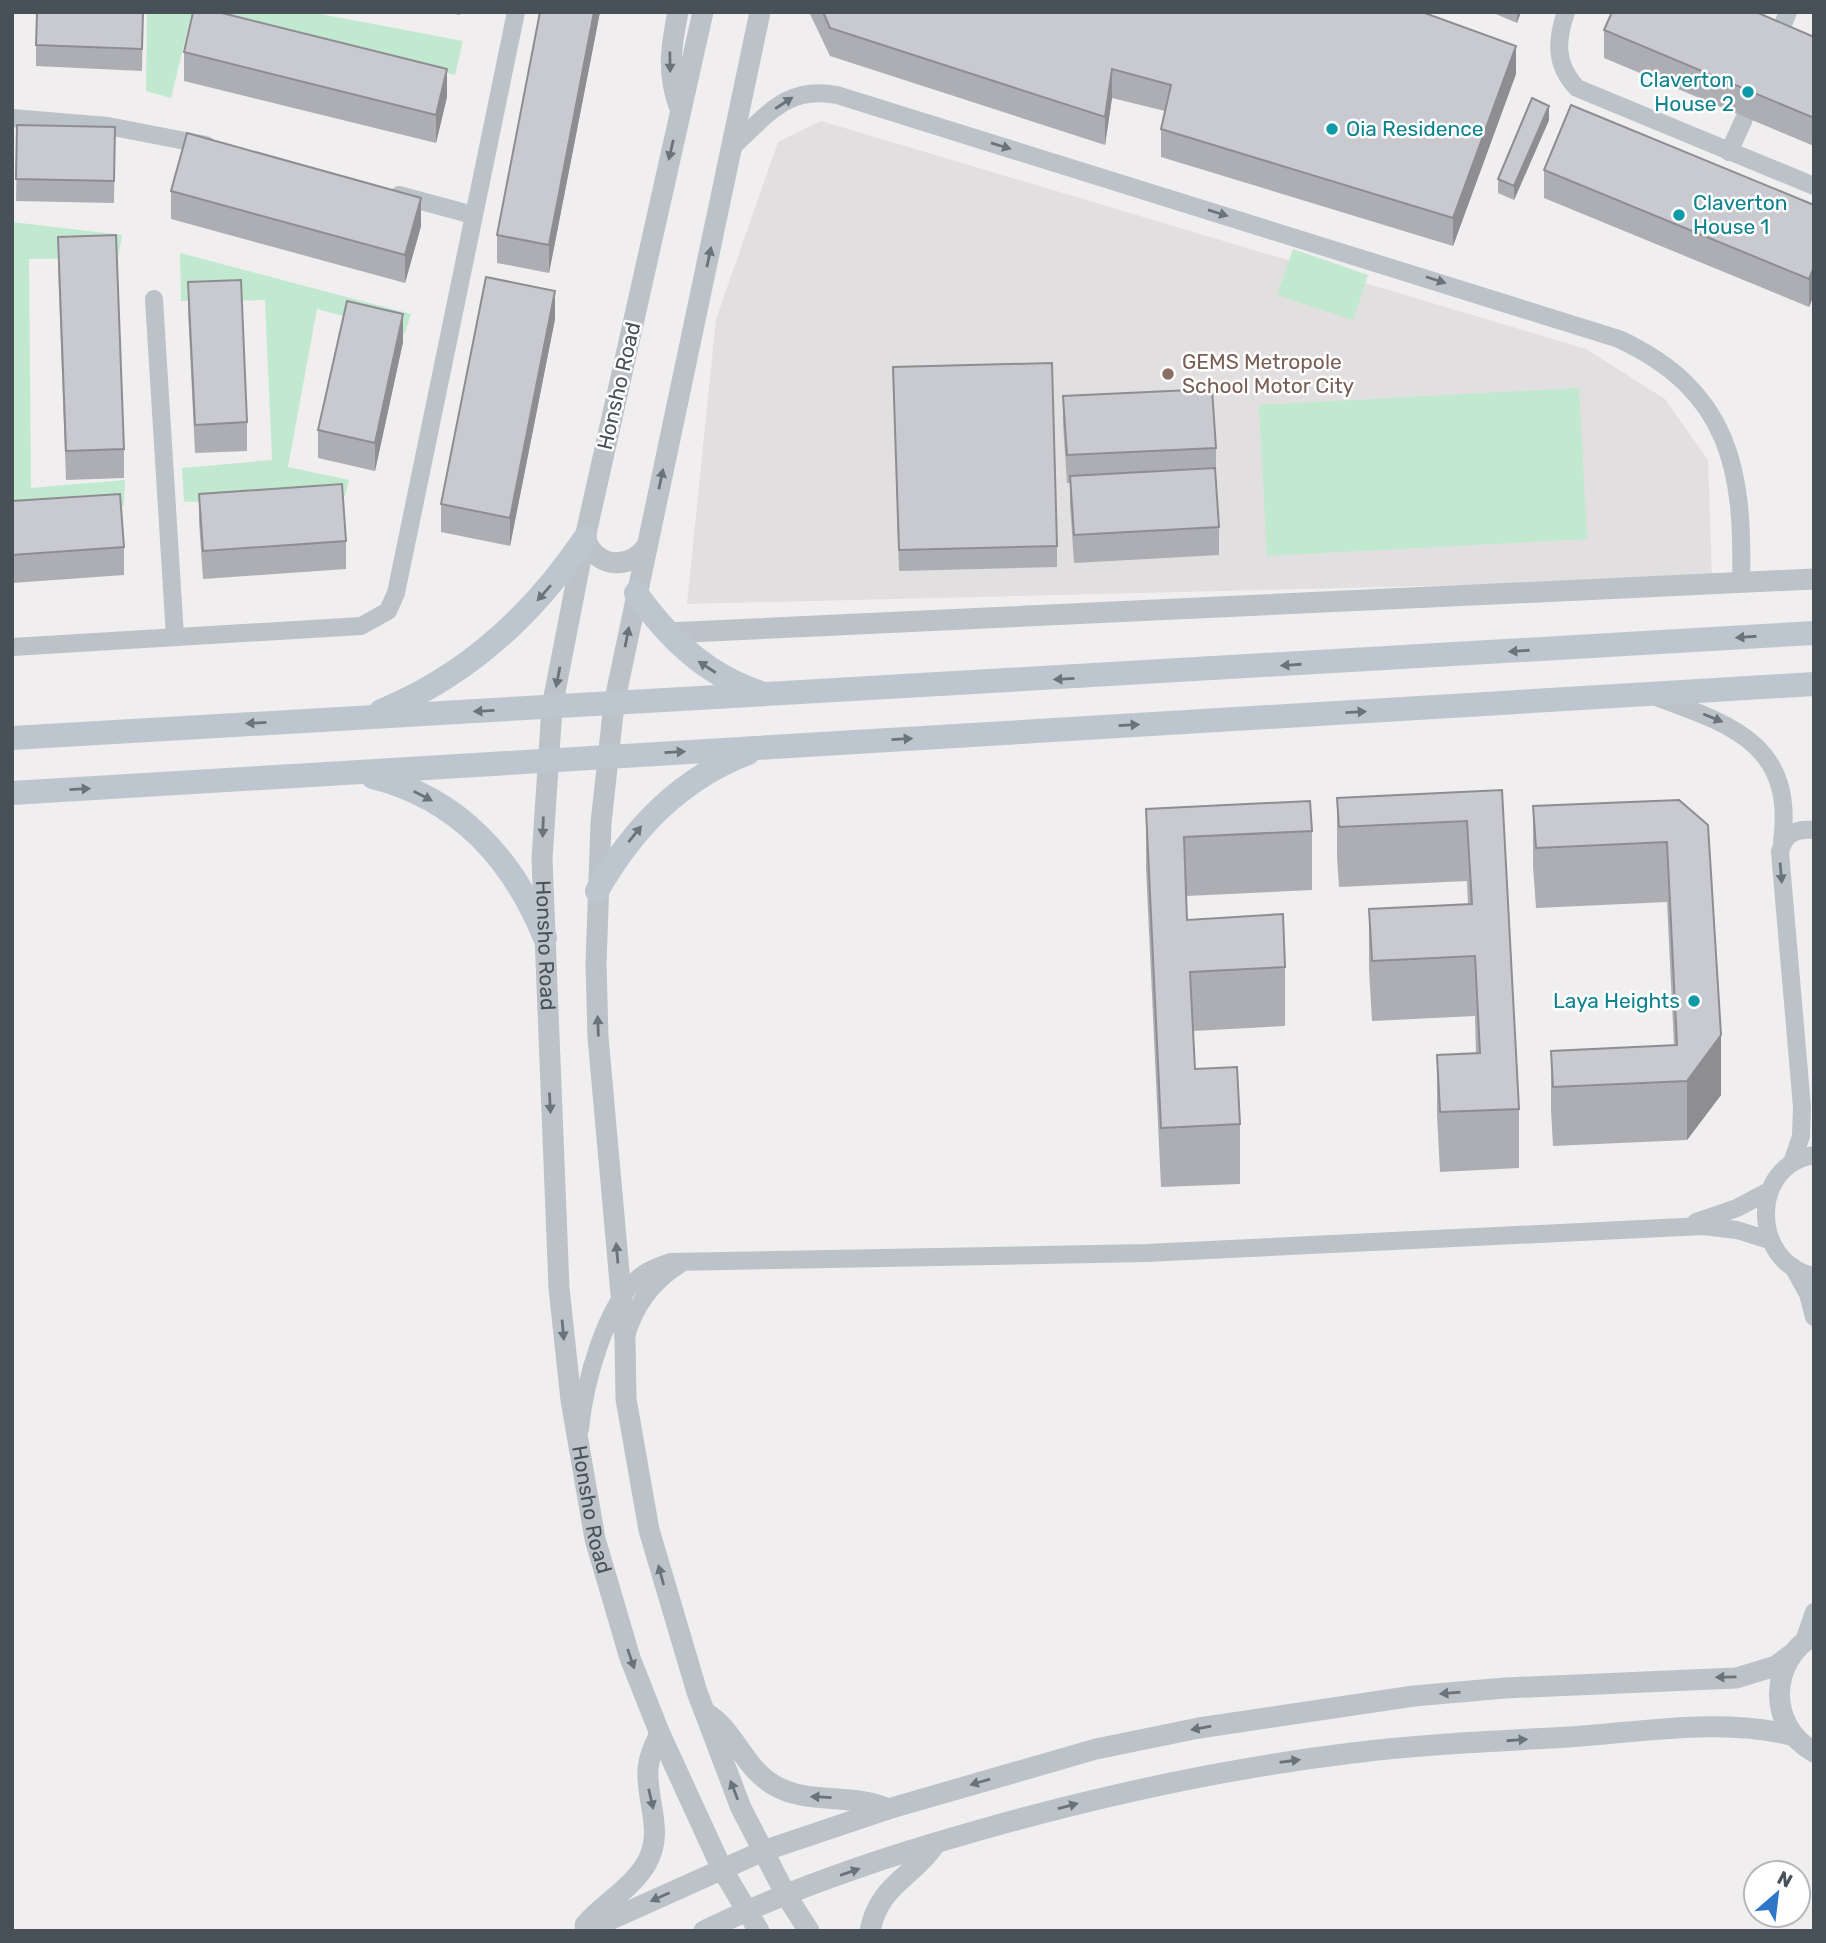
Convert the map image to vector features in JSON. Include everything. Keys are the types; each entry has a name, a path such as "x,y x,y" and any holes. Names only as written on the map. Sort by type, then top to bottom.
{"main road":[{"path":"367,717 419,694 491,646 545,592 585,538"},
{"path":"636,593 667,633 703,665 746,688 769,696"},
{"path":"12,738 769,696 1814,633"},
{"path":"12,793 1814,684"},
{"path":"597,891 624,848 666,801 729,760 764,747"},
{"path":"359,774 391,781 421,794 475,830 517,879 544,938"}],"street":[{"path":"12,647 361,626 380,618 393,603 516,12"},
{"path":"678,12 670,49 670,71 680,110"},
{"name":"Honsho Road","path":"703,12 585,538 552,707 546,759 542,859 544,938 559,1288 578,1451 595,1539 630,1658 660,1734 722,1869 759,1931"},
{"path":"760,12 614,704 607,756 597,891 598,1037 622,1300 631,1437 649,1530 704,1713 741,1808 786,1895 809,1931"},
{"path":"1566,12 1558,52 1567,78 1577,88 1814,186"},
{"path":"1774,48 1788,12"},
{"path":"732,147 786,99 803,93 836,95 1619,340 1648,353 1676,373 1700,397 1718,426 1731,458 1740,499 1741,583"},
{"path":"12,118 108,126 220,148"},
{"path":"1729,152 1744,119"},
{"path":"379,190 473,215"},
{"path":"154,299 174,637"},
{"path":"585,538 595,555 613,564 633,560 646,546"},
{"path":"667,633 1814,579"},
{"path":"1650,694 1721,721 1743,733 1761,750 1774,770 1783,794 1785,818 1779,865 1794,989 1802,1107 1801,1136 1792,1163"},
{"path":"1782,842 1790,833 1802,829 1814,830"},
{"path":"1814,1155 1792,1163 1778,1175 1769,1191 1764,1216 1769,1240 1793,1268 1808,1294 1814,1317"},
{"path":"1686,1226 1737,1208 1769,1191"},
{"path":"578,1451 587,1388 607,1328 622,1300 641,1275 662,1265 686,1261 1146,1253 1686,1226 1737,1230 1769,1240"},
{"path":"625,1339 640,1301 661,1279 686,1261"},
{"path":"1793,1268 1814,1276"},
{"path":"1806,1748 1783,1718 1778,1697 1781,1676 1802,1644 1814,1612"},
{"path":"583,1931 764,1851 888,1809 1047,1762 1199,1728 1414,1696 1506,1688 1736,1678 1766,1670 1802,1644"},
{"path":"704,1713 723,1726 760,1775 780,1788 800,1795 865,1800 888,1809"},
{"path":"704,1931 746,1910 937,1842 1159,1784 1355,1752 1710,1728 1754,1728 1806,1748"},
{"path":"583,1931 596,1913 628,1886 646,1864 654,1844 656,1827 648,1772 649,1756 660,1734"},
{"path":"870,1931 873,1915 887,1890 921,1862 937,1842"}],"shaded area":[{"name":"GEMS Metropole School Motor City","path":"821,121 1586,349 1665,399 1708,460 1712,579 687,604 716,319 778,142"}],"green space":[{"path":"147,12 192,12 171,98 146,91"},
{"path":"197,12 310,12 463,41 455,75"},
{"path":"12,222 122,235 118,258 29,259 31,488 125,480 124,506 12,511"},
{"path":"1293,249 1368,275 1353,320 1277,295"},
{"path":"180,253 411,314 405,333 317,309 288,467 349,480 345,496 184,502 182,468 272,460 265,300 181,301"},
{"path":"1579,388 1587,539 1267,556 1259,405"}],"building":[{"path":"37,12 143,12 142,49 36,45"},
{"path":"193,12 218,12 447,69 436,115 184,52"},
{"path":"540,12 594,12 549,245 497,235"},
{"name":"Oia Residence","path":"823,12 1422,12 1516,46 1453,218 1161,129 1171,85 1112,69 1105,117 830,28"},
{"name":"Claverton House 2","path":"1612,12 1756,12 1814,37 1814,118 1604,30"},
{"path":"1532,98 1549,106 1514,186 1498,179"},
{"name":"Claverton House 1","path":"1571,105 1814,205 1814,267 1809,279 1544,170"},
{"path":"17,125 115,127 114,181 16,179"},
{"path":"187,133 421,198 405,255 171,191"},
{"path":"116,235 124,449 66,451 58,237"},
{"path":"486,277 555,291 510,518 441,504"},
{"path":"241,280 247,422 195,425 188,282"},
{"path":"347,301 403,314 375,443 318,430"},
{"path":"1052,363 1057,546 899,550 893,367"},
{"path":"1212,389 1216,448 1067,455 1063,396"},
{"path":"1215,468 1219,527 1074,535 1070,476"},
{"path":"342,484 346,541 203,551 199,494"},
{"path":"120,494 124,547 12,555 12,501"},
{"path":"1502,790 1519,1109 1440,1112 1437,1055 1480,1053 1475,956 1372,961 1369,909 1472,904 1467,821 1339,827 1337,798"},
{"path":"1679,800 1708,825 1721,1035 1687,1081 1553,1087 1551,1051 1677,1045 1667,842 1536,848 1533,806"},
{"path":"1310,801 1312,831 1184,837 1187,920 1283,914 1285,967 1190,972 1195,1069 1237,1067 1240,1124 1161,1128 1146,809"}],"place":[{"name":"Claverton House 2","path":"1748,92"},
{"name":"Oia Residence","path":"1332,129"},
{"name":"Claverton House 1","path":"1679,215"},
{"name":"GEMS Metropole School Motor City","path":"1168,374"},
{"name":"Laya Heights","path":"1694,1001"}]}
